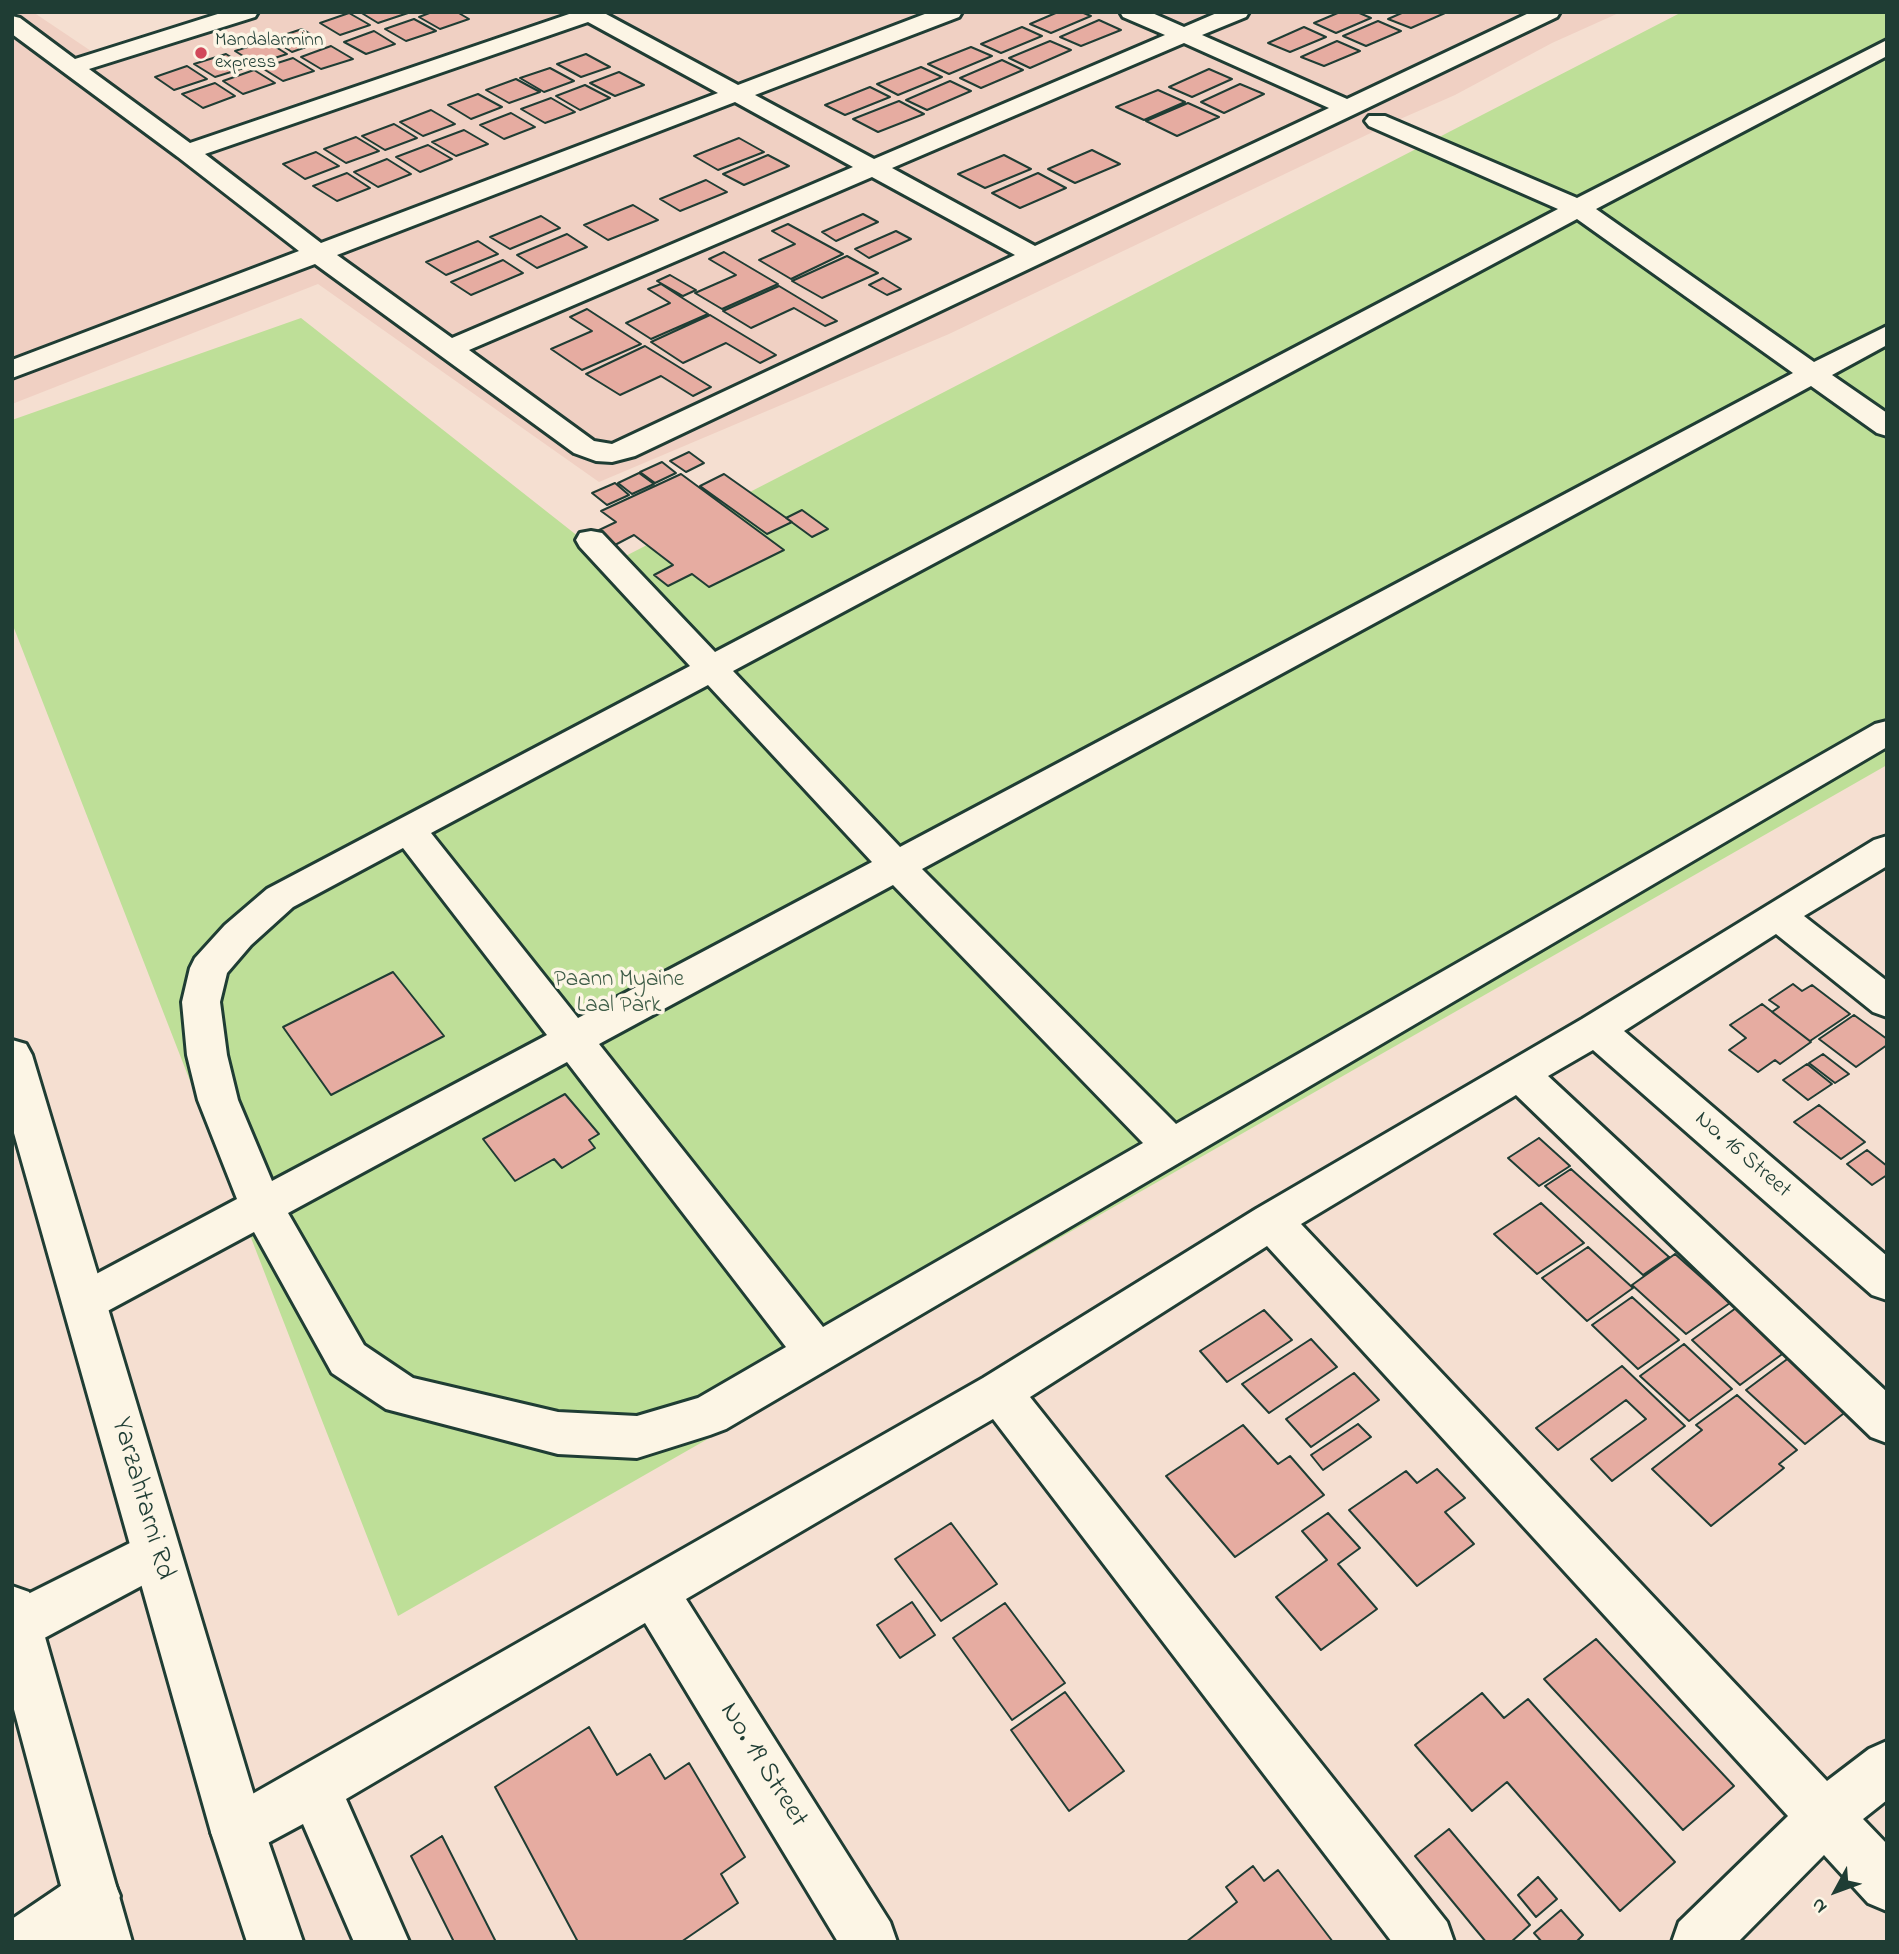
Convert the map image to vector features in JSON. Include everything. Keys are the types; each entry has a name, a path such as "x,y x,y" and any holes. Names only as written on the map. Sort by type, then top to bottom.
{"main road":[{"path":"71,67 247,12"},
{"path":"12,370 320,255 951,12"},
{"path":"1131,12 1349,108"},
{"path":"451,348 1238,12"},
{"path":"12,23 187,152 320,255 584,447 596,452 611,453 625,450 1549,12"},
{"path":"187,152 591,13 1035,256"},
{"path":"1887,47 1578,208 280,898 238,935 209,968 201,1002 207,1055 218,1100 261,1205 348,1359 401,1395 558,1433 637,1437 710,1415 1887,732"},
{"path":"1377,121 1578,208 1887,427"},
{"path":"85,1301 1887,334"},
{"path":"591,540 896,865 1171,1147"},
{"path":"410,830 817,1353"},
{"path":"238,1832 999,1392 1271,1221 1596,1030 1887,849"},
{"path":"1777,915 1887,1002"},
{"name":"No. 16 Street","path":"1596,1030 1887,1282"},
{"name":"Yarzahtarni Rd","path":"12,1055 238,1832 275,1942"},
{"path":"1519,1073 1887,1422"},
{"path":"1271,1221 1887,1884"},
{"path":"999,1392 1427,1942"},
{"path":"26,1942 99,1919 14,1618 156,1553"},
{"name":"No. 19 Street","path":"653,1591 870,1942"},
{"path":"1699,1942 1824,1817 1887,1766"},
{"path":"314,1787 382,1942"},
{"path":"12,1934 14,1942"}],"shaded area":[{"path":"33,12 94,53 225,12 1621,12 1552,43 1455,95 949,334 599,482 318,284 12,404 12,16"}],"green space":[{"name":"Paann Myaine Laal Park","path":"1682,12 1887,12 1887,765 398,1616 12,623 12,420 301,318 612,563"}],"building":[{"path":"360,12 406,12 408,13 378,23"},
{"path":"432,12 457,12 469,19 440,29 419,17"},
{"path":"1058,12 1081,12 1091,16 1051,33 1030,24"},
{"path":"1340,12 1357,12 1371,18 1336,33 1314,23"},
{"path":"1404,12 1445,13 1411,28 1388,19"},
{"path":"349,13 370,25 340,35 320,23"},
{"path":"414,19 436,31 406,41 385,29"},
{"path":"1099,20 1121,30 1081,46 1060,37"},
{"path":"1378,21 1401,31 1366,46 1343,36"},
{"path":"1022,27 1042,36 1001,53 981,44"},
{"path":"1304,27 1326,37 1290,52 1268,43"},
{"path":"302,29 323,41 292,52 272,39"},
{"path":"374,31 395,44 366,54 344,42"},
{"path":"266,41 287,54 256,64 235,51"},
{"path":"1050,41 1071,50 1030,68 1009,58"},
{"path":"1337,41 1360,51 1324,66 1301,57"},
{"path":"331,46 353,59 321,69 301,57"},
{"path":"971,47 992,56 949,74 928,64"},
{"path":"226,54 247,67 215,77 194,64"},
{"path":"586,54 610,67 581,77 557,64"},
{"path":"293,58 314,71 283,81 262,68"},
{"path":"1002,60 1023,70 981,88 960,78"},
{"path":"187,66 207,79 174,90 155,77"},
{"path":"921,67 942,77 898,95 877,84"},
{"path":"550,68 574,81 544,92 520,78"},
{"path":"1209,69 1232,79 1192,97 1169,87"},
{"path":"254,70 275,83 243,94 223,81"},
{"path":"619,72 644,85 615,96 590,83"},
{"path":"516,79 540,92 509,103 486,90"},
{"path":"950,81 971,91 927,110 906,100"},
{"path":"215,83 235,96 203,108 182,94"},
{"path":"1240,84 1264,94 1224,113 1201,102"},
{"path":"585,85 610,98 580,110 556,96"},
{"path":"870,87 890,97 845,115 825,105"},
{"path":"1158,90 1185,102 1144,120 1116,107"},
{"path":"478,94 502,107 471,119 448,105"},
{"path":"551,98 575,112 545,123 521,109"},
{"path":"899,101 924,114 878,132 853,119"},
{"path":"1188,103 1219,117 1177,136 1146,121"},
{"path":"431,110 455,124 423,136 400,122"},
{"path":"511,113 535,127 504,139 480,125"},
{"path":"394,124 417,138 385,150 362,136"},
{"path":"464,130 488,144 456,156 432,142"},
{"path":"356,137 379,151 346,163 324,149"},
{"path":"739,138 764,152 718,170 694,156"},
{"path":"428,145 452,159 420,172 396,157"},
{"path":"1092,150 1120,164 1075,183 1048,169"},
{"path":"316,152 339,166 305,179 283,164"},
{"path":"768,155 789,166 744,185 723,174"},
{"path":"1004,155 1031,169 985,188 958,174"},
{"path":"387,159 411,174 378,187 354,172"},
{"path":"347,173 370,188 337,201 313,186"},
{"path":"1038,173 1066,188 1020,208 992,193"},
{"path":"706,180 727,192 680,211 660,199"},
{"path":"633,205 658,220 608,240 584,225"},
{"path":"863,214 878,222 836,241 822,232"},
{"path":"541,216 560,228 510,249 490,237"},
{"path":"788,224 843,254 791,279 759,260 795,244 772,231"},
{"path":"896,231 911,239 869,258 855,249"},
{"path":"567,234 587,247 537,268 517,255"},
{"path":"478,241 498,254 446,275 426,262"},
{"path":"724,252 778,284 722,309 695,293 736,275 709,259"},
{"path":"847,256 878,273 822,298 792,281"},
{"path":"503,260 523,273 471,295 451,282"},
{"path":"670,275 696,290 683,296 657,281"},
{"path":"883,278 901,289 887,295 869,285"},
{"path":"661,284 708,314 651,339 626,323 670,303 648,289"},
{"path":"779,286 837,321 825,326 794,308 751,328 723,311"},
{"path":"587,309 641,344 582,370 551,349 592,331 570,317"},
{"path":"710,315 776,355 760,363 726,343 683,363 651,342"},
{"path":"645,346 711,387 693,396 661,376 620,395 586,374"},
{"path":"689,452 704,463 686,472 670,461"},
{"path":"662,462 676,473 655,483 640,472"},
{"path":"639,473 654,484 632,494 618,483"},
{"path":"681,474 784,550 709,587 692,574 668,586 654,575 673,565 634,535 613,546 595,532 616,522 601,511"},
{"path":"724,474 792,522 767,534 700,486"},
{"path":"615,483 629,495 607,505 592,493"},
{"path":"802,510 828,529 812,537 786,518"},
{"path":"393,972 444,1036 331,1095 283,1027"},
{"path":"1793,984 1802,991 1812,985 1850,1014 1810,1041 1772,1012 1779,1007 1769,1000"},
{"path":"1762,1004 1811,1042 1780,1064 1775,1060 1758,1072 1729,1050 1746,1038 1730,1025"},
{"path":"1854,1015 1887,1039 1887,1045 1856,1067 1819,1039"},
{"path":"1823,1054 1849,1074 1835,1083 1809,1063"},
{"path":"1807,1064 1832,1084 1808,1100 1783,1080"},
{"path":"565,1094 599,1134 589,1140 595,1148 562,1168 554,1159 515,1181 483,1139"},
{"path":"1819,1105 1865,1142 1841,1159 1794,1122"},
{"path":"1539,1138 1570,1166 1539,1186 1508,1158"},
{"path":"1867,1150 1887,1166 1887,1175 1872,1185 1847,1164"},
{"path":"1571,1169 1669,1257 1643,1275 1545,1186"},
{"path":"1541,1203 1584,1243 1537,1274 1494,1234"},
{"path":"1588,1247 1633,1288 1587,1321 1542,1278"},
{"path":"1675,1254 1730,1303 1686,1334 1632,1285"},
{"path":"1632,1297 1679,1340 1638,1369 1592,1325"},
{"path":"1736,1308 1785,1352 1740,1385 1692,1340"},
{"path":"1264,1310 1292,1340 1227,1382 1200,1351"},
{"path":"1311,1339 1337,1367 1269,1413 1242,1384"},
{"path":"1684,1344 1732,1389 1689,1421 1640,1376"},
{"path":"1790,1357 1848,1410 1805,1444 1746,1390"},
{"path":"1622,1366 1685,1426 1612,1481 1591,1459 1646,1419 1626,1400 1558,1450 1536,1428"},
{"path":"1354,1373 1379,1400 1311,1447 1286,1419"},
{"path":"1737,1395 1797,1450 1779,1464 1784,1468 1711,1526 1652,1469 1702,1430 1696,1425"},
{"path":"1358,1424 1371,1437 1323,1470 1311,1455"},
{"path":"1243,1425 1278,1464 1290,1456 1324,1495 1235,1557 1166,1476"},
{"path":"1437,1469 1465,1498 1445,1512 1474,1544 1417,1586 1349,1510 1406,1471 1417,1483"},
{"path":"1328,1513 1360,1548 1338,1564 1377,1609 1321,1650 1276,1597 1327,1560 1302,1531"},
{"path":"951,1523 997,1584 941,1621 895,1559"},
{"path":"912,1602 935,1635 900,1658 877,1625"},
{"path":"1005,1603 1065,1683 1012,1720 953,1638"},
{"path":"1596,1639 1734,1786 1683,1830 1544,1679"},
{"path":"1065,1692 1124,1771 1069,1811 1011,1730"},
{"path":"1482,1693 1504,1718 1528,1699 1675,1862 1620,1911 1507,1782 1472,1811 1415,1745"},
{"path":"589,1727 617,1775 650,1754 665,1779 689,1763 745,1857 721,1874 738,1903 681,1942 578,1942 495,1787"},
{"path":"1449,1829 1530,1925 1511,1942 1486,1942 1415,1856"},
{"path":"442,1836 496,1942 454,1942 411,1856"},
{"path":"1253,1866 1264,1881 1278,1870 1333,1942 1186,1942 1237,1902 1226,1887"},
{"path":"1538,1877 1557,1899 1536,1917 1518,1895"},
{"path":"1561,1910 1583,1935 1576,1942 1542,1942 1534,1933"}],"place":[{"name":"Mandalarminn express","path":"201,53"}]}
